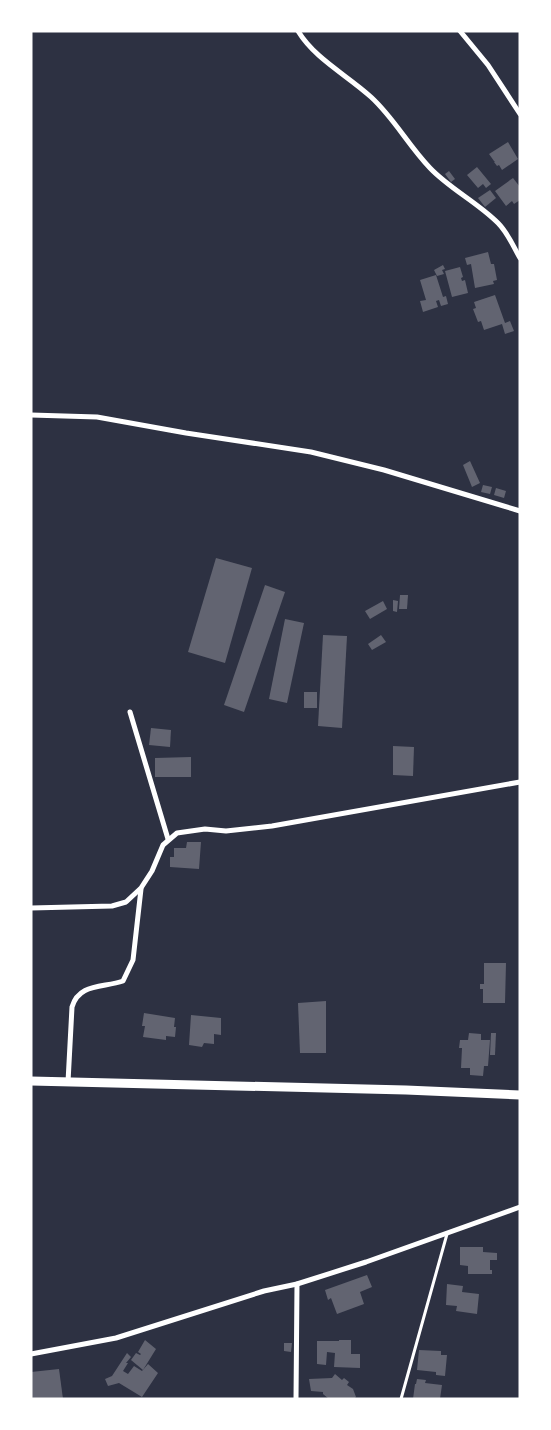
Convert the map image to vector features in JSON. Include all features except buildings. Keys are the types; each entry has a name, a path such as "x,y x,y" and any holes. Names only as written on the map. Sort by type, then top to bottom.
{"street":[{"path":"298,31 315,52 372,98 394,121 419,155 441,179 498,224 510,238 520,258"},
{"path":"460,31 488,65 520,114"},
{"path":"31,415 97,417 311,452 384,470 520,511"},
{"path":"130,712 168,839"},
{"path":"31,908 112,906 126,902 141,888 152,870 163,845 176,832 205,829 226,831 272,826 520,782"},
{"path":"68,1082 72,1007 75,998 81,992 123,982 133,960 141,888"},
{"path":"31,1082 406,1090 520,1095"},
{"path":"31,1354 116,1338 264,1291 297,1284 448,1234 520,1207"},
{"path":"296,1399 297,1284"}],"lane":[{"path":"400,1399 448,1234"}]}
